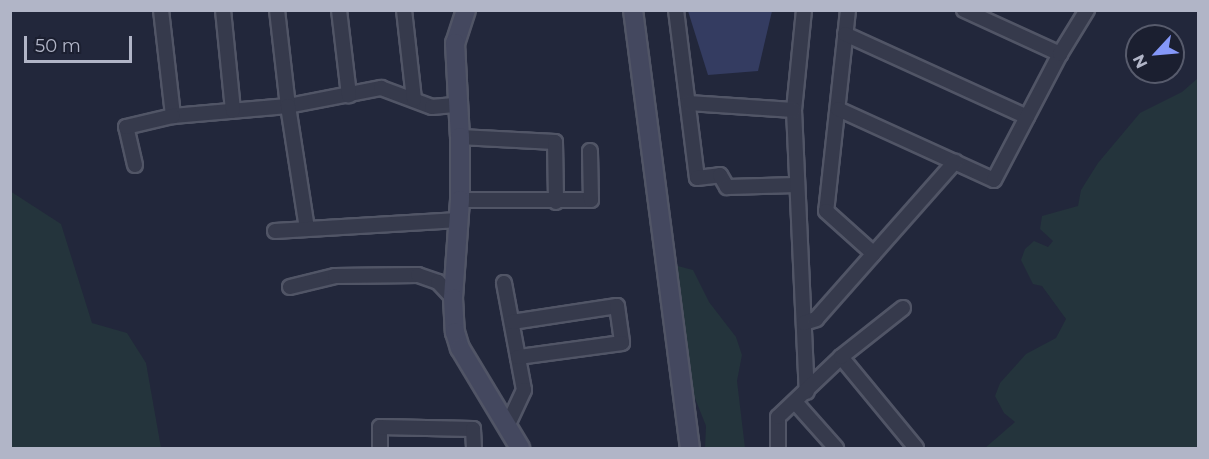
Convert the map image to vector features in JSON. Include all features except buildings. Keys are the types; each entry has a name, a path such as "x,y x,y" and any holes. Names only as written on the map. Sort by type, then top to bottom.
{"street":[{"path":"161,10 173,116"},
{"path":"223,10 233,111"},
{"path":"277,10 288,106 307,229"},
{"path":"339,10 349,94"},
{"path":"404,10 414,99"},
{"path":"466,10 455,43 460,137 460,200 453,298 455,332 460,348 520,448"},
{"path":"633,10 690,448"},
{"path":"676,10 697,178 720,175 727,187 797,185"},
{"path":"804,10 794,110 807,392"},
{"path":"848,10 826,211 874,254"},
{"path":"964,10 1060,54"},
{"path":"838,109 994,180 1060,54 1087,10"},
{"path":"845,34 1027,117"},
{"path":"135,165 126,127 173,116 288,106 381,88 432,107 457,105"},
{"path":"688,103 794,110"},
{"path":"460,137 555,142 556,202"},
{"path":"460,200 556,202 591,200 590,151"},
{"path":"804,323 816,319 955,162"},
{"path":"275,231 459,220"},
{"path":"290,287 335,276 418,275 438,282 453,298"},
{"path":"504,283 524,390 507,426"},
{"path":"512,322 617,306 622,344 518,357"},
{"path":"778,448 778,417 807,392 841,357 903,308"},
{"path":"841,357 916,448"},
{"path":"795,402 836,448"},
{"path":"380,448 380,427 474,429 474,448"}],"shaded area":[{"path":"1198,78 1198,448 985,448 1015,422 1004,413 995,396 1000,383 1026,354 1056,338 1066,319 1042,286 1033,284 1021,260 1025,249 1034,241 1048,247 1053,241 1040,229 1042,216 1078,206 1081,190 1098,163 1140,113 1182,92"},
{"path":"10,191 61,224 92,323 127,333 146,363 161,448 11,448"},
{"path":"674,265 693,270 709,302 736,337 742,355 737,381 745,448 705,448 706,426 687,378"}],"water":[{"path":"688,11 772,11 758,71 708,75"}]}
